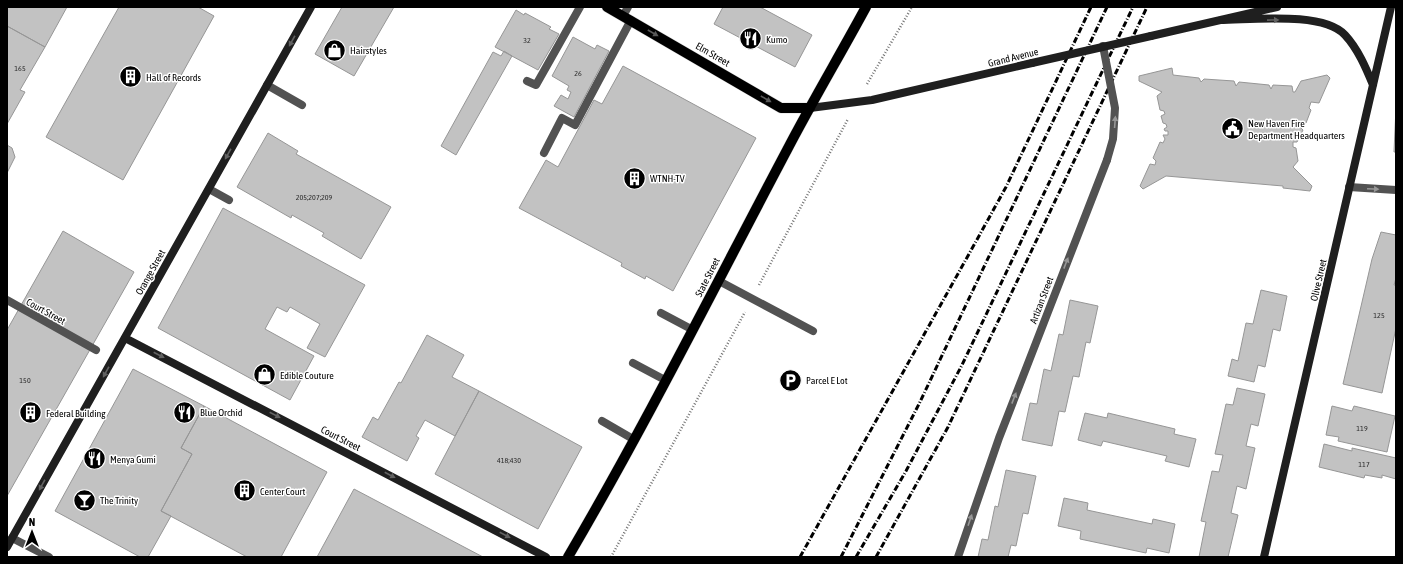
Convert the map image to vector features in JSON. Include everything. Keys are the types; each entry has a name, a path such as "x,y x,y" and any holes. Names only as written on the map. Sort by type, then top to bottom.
{"main road":[{"name":"Elm Street","path":"607,7 627,14 781,108 810,108"},
{"name":"State Street","path":"568,557 594,514 665,380 694,330 864,7"}],"street":[{"name":"Orange Street","path":"7,548 311,7"},
{"path":"527,81 536,85 580,7"},
{"name":"Grand Avenue","path":"810,108 857,102 1277,7"},
{"name":"Olive Street","path":"1264,557 1391,7"},
{"path":"544,153 562,118 575,125 627,14"},
{"name":"Grand Avenue","path":"1220,20 1308,19 1333,26 1345,34 1357,52 1373,85"},
{"name":"Artizan Street","path":"958,557 999,438 1107,160 1113,139 1116,122 1115,108 1103,46"},
{"path":"267,85 302,105"},
{"path":"1349,187 1396,190"},
{"path":"209,189 229,200"},
{"path":"719,281 813,330"},
{"name":"Court Street","path":"7,300 96,350"},
{"path":"661,313 694,330"},
{"name":"Court Street","path":"125,338 546,557"},
{"path":"633,363 665,380"},
{"path":"602,421 633,440"},
{"path":"12,538 49,557"}],"path":[{"path":"611,557 752,299 857,102 912,7"}],"building":[{"path":"7,7 67,7 45,47 7,26"},
{"name":"Hall of Records","path":"119,7 198,7 214,16 123,180 46,137"},
{"path":"342,7 394,7 354,76 315,54"},
{"path":"723,7 760,7 812,35 795,67 714,24"},
{"path":"516,10 524,15 525,13 551,27 549,29 559,34 538,70 495,47"},
{"path":"7,26 45,47 20,90 25,92 7,124"},
{"path":"573,37 595,49 597,45 609,51 574,117 554,106 561,95 568,99 571,92 567,90 569,86 552,76"},
{"path":"504,51 512,56 456,155 441,146 493,52 501,56"},
{"name":"WTNH-TV","path":"623,66 756,138 673,291 646,276 645,279 621,266 622,263 519,208 546,160 558,167 594,100 602,104"},
{"name":"New Haven Fire Department Headquarters","path":"1172,68 1173,75 1199,78 1201,82 1204,79 1234,81 1236,86 1239,82 1269,85 1271,89 1273,85 1292,86 1293,92 1295,92 1301,81 1327,75 1330,78 1319,103 1311,102 1309,108 1311,110 1306,123 1303,123 1301,128 1303,130 1297,142 1293,142 1293,147 1296,148 1298,161 1293,167 1312,186 1310,191 1283,188 1283,186 1166,176 1143,189 1140,186 1150,164 1155,165 1156,161 1153,158 1160,142 1163,143 1165,139 1163,135 1168,135 1168,131 1165,131 1164,129 1167,127 1166,124 1163,123 1161,116 1165,114 1164,111 1160,110 1157,96 1162,92 1139,81 1139,76"},
{"path":"1396,107 1396,152 1394,152"},
{"path":"268,133 298,151 296,154 391,207 361,259 322,236 324,233 292,215 291,218 237,187"},
{"path":"7,145 12,148 15,157 7,173"},
{"path":"223,208 365,285 325,357 307,348 320,324 290,307 287,312 277,307 265,329 314,356 290,400 158,328"},
{"name":"Federal Building","path":"63,231 134,272 7,496 7,330"},
{"path":"1381,232 1396,235 1396,278 1394,285 1396,285 1396,328 1382,393 1343,384 1372,259"},
{"path":"1261,290 1287,296 1280,331 1273,329 1265,367 1258,365 1254,382 1228,376 1232,359 1238,361 1246,323 1253,324"},
{"path":"1070,300 1098,306 1090,343 1086,342 1079,377 1073,376 1065,412 1059,411 1052,446 1022,440 1030,403 1037,404 1044,369 1051,371 1059,334 1063,335"},
{"path":"427,335 464,355 452,377 479,391 455,436 425,420 416,436 419,438 407,461 362,437 373,417 378,420 399,382 401,383"},
{"path":"133,369 204,406 181,448 192,454 161,511 171,516 148,557 140,557 55,511"},
{"path":"1237,388 1265,394 1258,426 1251,424 1246,446 1255,448 1246,489 1237,486 1231,513 1238,515 1228,557 1199,557 1206,522 1201,521 1212,471 1219,472 1223,455 1215,454 1226,404 1233,405"},
{"path":"479,391 582,447 538,529 435,474"},
{"name":"Center Court","path":"204,406 327,472 281,557 247,557 161,511 192,454 181,448"},
{"path":"1332,406 1352,411 1354,406 1395,416 1387,452 1338,441 1339,437 1326,435"},
{"path":"1085,413 1107,418 1108,413 1175,429 1174,434 1196,439 1189,467 1165,461 1167,456 1103,441 1101,446 1078,440"},
{"path":"1324,444 1352,451 1352,448 1396,458 1396,479 1382,475 1382,478 1365,475 1364,478 1319,467"},
{"path":"1006,470 1036,476 1028,514 1023,513 1016,546 1011,545 1008,557 978,557 982,539 988,540 995,506 998,507"},
{"path":"354,489 483,557 317,557"},
{"path":"1064,498 1088,503 1087,510 1152,524 1153,519 1175,524 1169,553 1147,548 1146,553 1080,539 1081,531 1058,526"}],"railway":[{"path":"800,557 1006,187 1091,7"},
{"path":"841,557 920,402 1107,7"},
{"path":"856,557 906,471 962,365 1133,7"},
{"path":"876,557 948,427 1147,7"}],"place":[{"name":"Kumo","path":"751,39"},
{"name":"Hairstyles","path":"335,50"},
{"name":"Hall of Records","path":"130,77"},
{"name":"New Haven Fire Department Headquarters","path":"1233,129"},
{"name":"WTNH-TV","path":"635,178"},
{"name":"Edible Couture","path":"265,375"},
{"name":"Parcel E Lot","path":"790,380"},
{"name":"Blue Orchid","path":"184,412"},
{"name":"Federal Building","path":"30,413"},
{"name":"Menya Gumi","path":"94,459"},
{"name":"Center Court","path":"244,491"},
{"name":"The Trinity","path":"85,500"}]}
